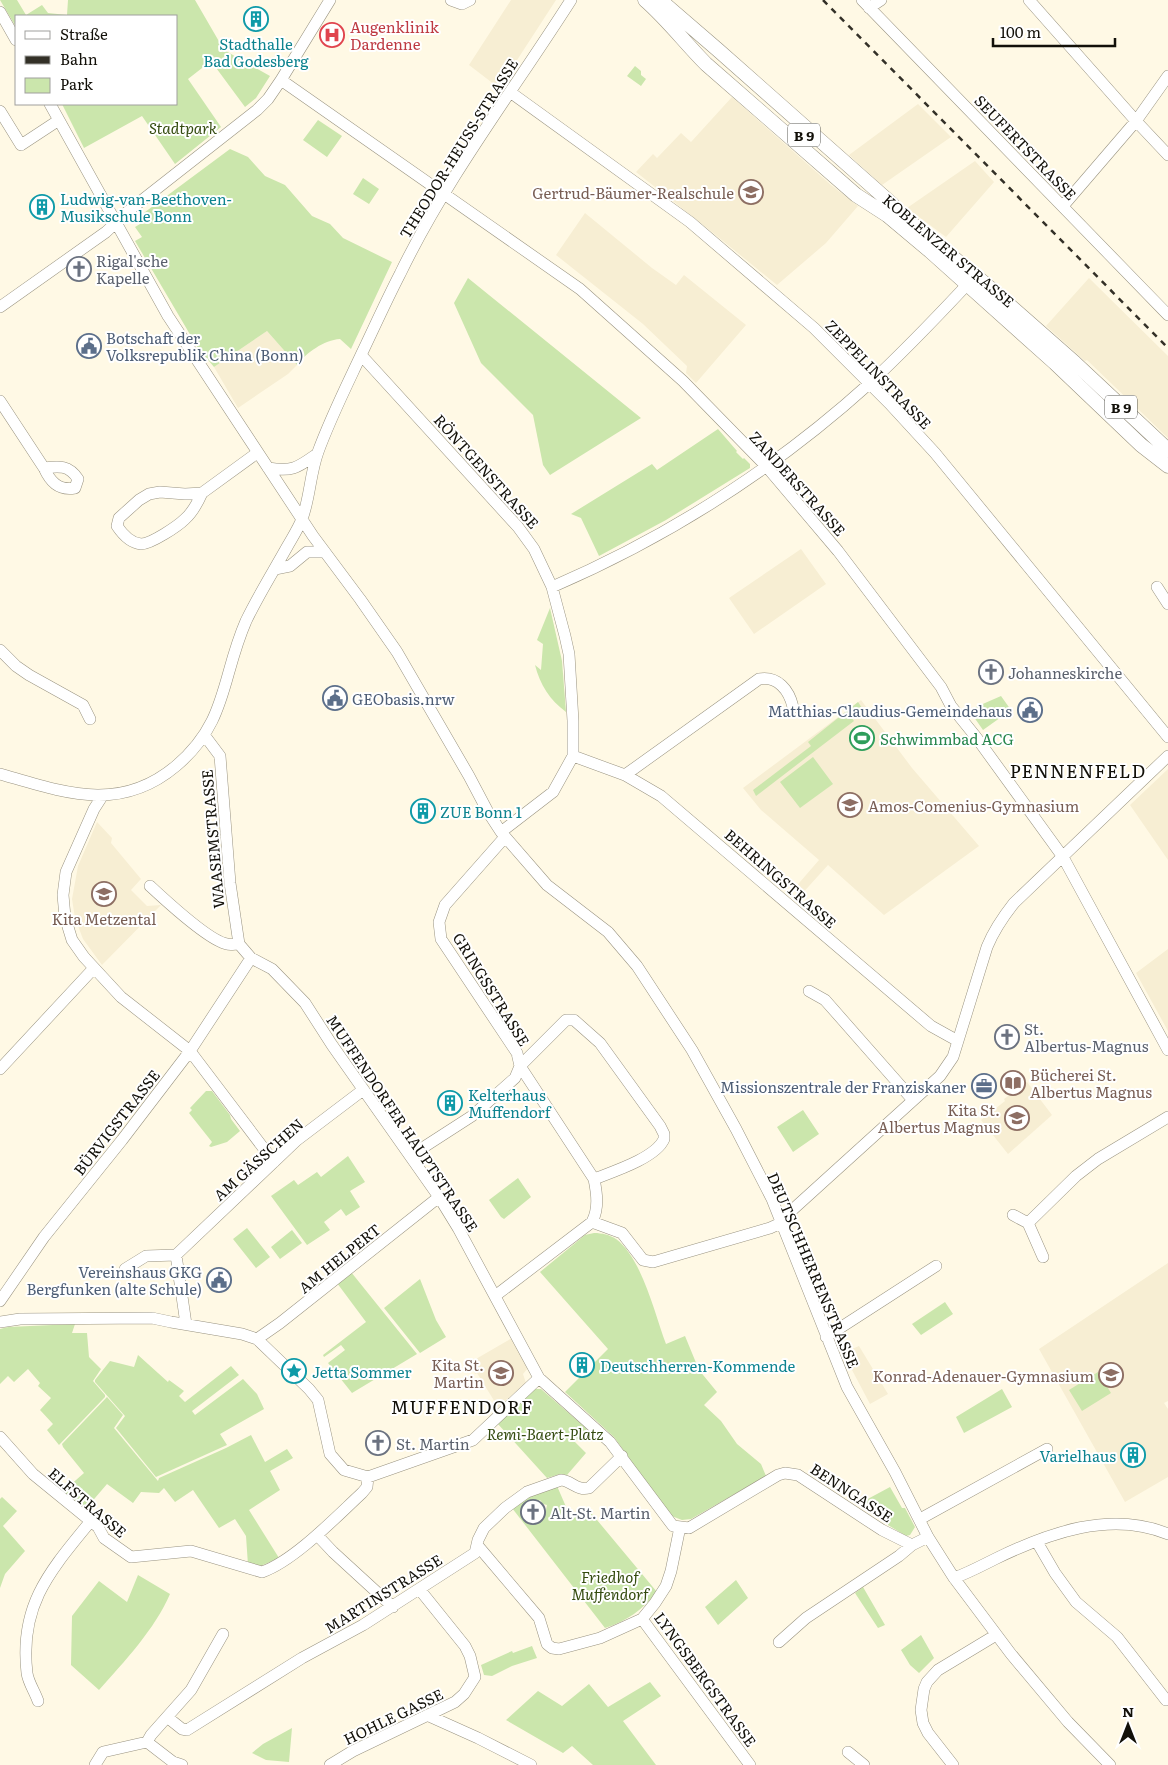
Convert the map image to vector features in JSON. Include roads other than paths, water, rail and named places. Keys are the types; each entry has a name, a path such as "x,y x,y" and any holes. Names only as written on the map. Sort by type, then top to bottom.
{"main road":[{"path":"645,0 661,14 692,50 712,56"},
{"path":"660,0 705,39 712,56"},
{"path":"692,50 702,50 706,45 705,39"},
{"name":"B 9","path":"712,56 889,208 893,214"},
{"name":"KOBLENZER STRASSE","path":"893,214 983,282 1075,363 1168,450"},
{"name":"KOBLENZER STRASSE","path":"893,214 968,286 1055,363 1141,445 1168,466"}],"street":[{"path":"0,307 106,232 116,222 250,116 268,99 330,0"},
{"path":"452,0 462,4 470,0"},
{"name":"THEODOR-HEUSS-STRASSE","path":"0,774 52,790 82,795 128,792 150,784 174,768 205,736 223,697 232,656 246,621 302,520 317,454 347,384 411,251 444,193 571,0"},
{"path":"866,4 881,0"},
{"path":"1030,0 1168,155"},
{"name":"SEUFERTSTRASSE","path":"866,4 1168,315"},
{"path":"0,12 15,38"},
{"path":"1063,206 1136,121 1168,76"},
{"name":"ZANDERSTRASSE","path":"281,80 580,289 683,381 766,466 838,550 866,586 941,687 951,706 976,737 1063,857 1168,1050"},
{"name":"ZEPPELINSTRASSE","path":"510,92 640,185 727,252 814,328 869,383 941,461 1168,737"},
{"name":"DEUTSCHHERRENSTRASSE","path":"51,105 168,316 302,520 396,652 503,835 547,885 608,932 637,966 692,1050 772,1199 847,1387 920,1519 928,1537 954,1578 996,1635 1068,1722 1110,1765"},
{"path":"0,111 21,145 59,120"},
{"path":"552,587 602,564 670,528 766,466 790,449 869,383 968,286 983,282"},
{"name":"RÖNTGENSTRASSE","path":"361,355 518,527 534,549 552,587 569,654 574,721 573,756 553,792 503,835"},
{"path":"0,401 44,468"},
{"path":"202,493 160,492 149,494 139,500 119,518 117,526 124,535 134,542 143,544 151,542 185,519 196,505 202,493 258,453"},
{"path":"268,468 290,470 317,454"},
{"path":"275,569 290,566 307,552 325,552"},
{"path":"1157,587 1168,604"},
{"path":"0,650 16,666 29,675 83,705 90,718"},
{"path":"625,775 759,679 770,678 778,682 789,695 793,708"},
{"name":"WAASEMSTRASSE","path":"205,736 220,756 230,883 239,944"},
{"name":"BEHRINGSTRASSE","path":"573,756 625,775 661,796 931,1026 958,1041"},
{"path":"592,1222 622,1233 644,1260 653,1262 767,1229 781,1223 790,1212 940,1076 953,1057 986,947 993,932 1014,903 1168,756"},
{"path":"102,795 66,872 63,895 65,917 72,940 84,957 121,997 190,1051 274,1162"},
{"name":"GRINGSSTRASSE","path":"410,1156 484,1106 515,1078 520,1066 517,1054 441,939 438,922 445,905 503,835"},
{"path":"150,886 184,916 216,940 226,944 239,944 251,958"},
{"name":"BÜRVIGSTRASSE","path":"0,1301 44,1237 190,1051 251,958"},
{"name":"MUFFENDORFER HAUPTSTRASSE","path":"251,958 272,969 305,1003 410,1156 458,1228 539,1378 610,1442 668,1521 673,1526 680,1527"},
{"path":"0,1069 94,968"},
{"path":"810,991 825,1000 913,1100"},
{"path":"495,1296 592,1222 596,1213 597,1192 594,1179 520,1066 566,1020 574,1020 600,1043 664,1134 664,1139 658,1147 630,1166 594,1179"},
{"name":"AM GÄSSCHEN","path":"176,1255 297,1140 363,1090"},
{"path":"1028,1223 1076,1176 1098,1159 1168,1117"},
{"name":"AM HELPERT","path":"257,1340 438,1197"},
{"path":"1013,1214 1028,1223 1044,1257"},
{"path":"125,1270 146,1256 176,1255 186,1324"},
{"path":"826,1337 936,1266"},
{"path":"0,1322 152,1318 242,1334 257,1340 309,1389 318,1400 330,1454 344,1470 368,1477 473,1440 539,1378"},
{"name":"ELFSTRASSE","path":"0,1437 33,1474 98,1527 104,1538 130,1556 191,1551 262,1572 274,1568 317,1535 362,1494 367,1486 368,1477"},
{"path":"920,1519 1047,1449"},
{"name":"MARTINSTRASSE","path":"168,1716 182,1729 188,1730 302,1658 363,1625 420,1590 476,1553 478,1540 484,1528 527,1492 561,1480 567,1481 578,1488 589,1488 622,1456"},
{"name":"BENNGASSE","path":"680,1527 689,1528 778,1475 785,1473 798,1475 882,1530 912,1544"},
{"path":"38,1701 27,1674 26,1629 32,1608 40,1590 60,1560 90,1522"},
{"path":"954,1578 1037,1542 1072,1530 1108,1524 1153,1528 1168,1534"},
{"name":"LYNGSBERGSTRASSE","path":"680,1527 666,1586 642,1619 750,1765"},
{"path":"317,1535 393,1606"},
{"path":"779,1642 806,1618 899,1556 912,1544 928,1537"},
{"path":"1037,1542 1076,1602 1117,1637 1166,1700"},
{"path":"478,1546 538,1618 547,1644 552,1648 559,1649 600,1638 642,1619"},
{"name":"HOHLE GASSE","path":"330,1765 353,1751 455,1702 464,1694 475,1677 470,1656 465,1646 420,1590"},
{"path":"95,1765 103,1752 147,1742 191,1690 223,1634"},
{"path":"953,1765 928,1733 923,1723 921,1710 924,1689 927,1682 938,1670 996,1635"},
{"path":"429,1716 531,1765"},
{"path":"147,1742 173,1762 182,1765"},
{"path":"848,1752 864,1765"}],"railway":[{"path":"823,0 1168,348"}],"place":[{"name":"Stadthalle Bad Godesberg","path":"256,19"},
{"name":"Augenklinik Dardenne","path":"332,35"},
{"name":"Gertrud-Bäumer-Realschule","path":"751,192"},
{"name":"Ludwig-van-Beethoven- Musikschule Bonn","path":"42,207"},
{"name":"Rigal'sche Kapelle","path":"79,269"},
{"name":"Botschaft der Volksrepublik China (Bonn)","path":"89,346"},
{"name":"Johanneskirche","path":"991,672"},
{"name":"GEObasis.nrw","path":"335,698"},
{"name":"Matthias-Claudius-Gemeindehaus","path":"1030,710"},
{"name":"Schwimmbad ACG","path":"862,738"},
{"name":"Amos-Comenius-Gymnasium","path":"850,805"},
{"name":"ZUE Bonn 1","path":"423,811"},
{"name":"Kita Metzental","path":"104,894"},
{"name":"St. Albertus-Magnus","path":"1007,1037"},
{"name":"Bücherei St. Albertus Magnus","path":"1013,1083"},
{"name":"Missionszentrale der Franziskaner","path":"984,1086"},
{"name":"Kelterhaus Muffendorf","path":"450,1103"},
{"name":"Kita St. Albertus Magnus","path":"1017,1118"},
{"name":"Vereinshaus GKG Bergfunken (alte Schule)","path":"219,1280"},
{"name":"Deutschherren-Kommende","path":"582,1365"},
{"name":"Jetta Sommer","path":"294,1371"},
{"name":"Kita St. Martin","path":"501,1373"},
{"name":"Konrad-Adenauer-Gymnasium","path":"1111,1375"},
{"name":"St. Martin","path":"378,1443"},
{"name":"Varielhaus","path":"1133,1455"},
{"name":"Alt-St. Martin","path":"533,1512"}],"district":[{"name":"PENNENFELD","path":"1078,770"},
{"name":"MUFFENDORF","path":"462,1406"}],"park label":[{"name":"Stadtpark","path":"183,127"},
{"name":"Remi-Baert-Platz","path":"545,1433"},
{"name":"Friedhof Muffendorf","path":"610,1584"}]}
